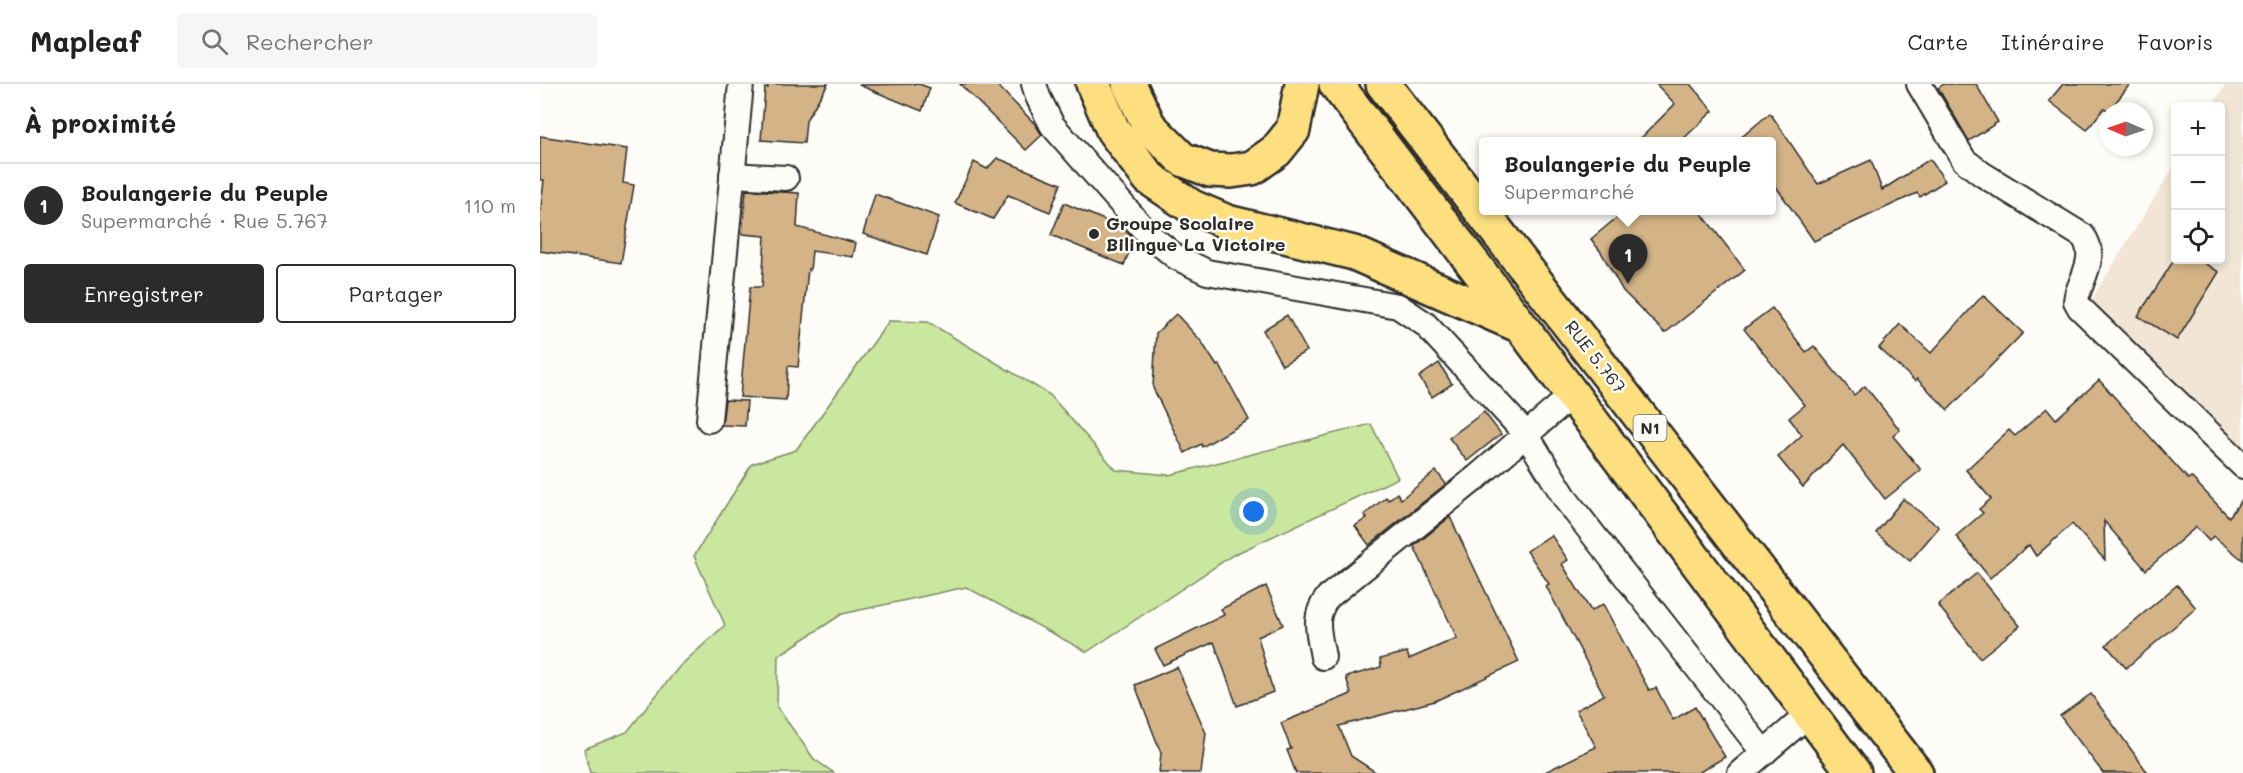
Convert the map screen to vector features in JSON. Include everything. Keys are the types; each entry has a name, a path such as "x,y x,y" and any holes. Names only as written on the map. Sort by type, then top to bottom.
{"highway":[{"path":"1093,84 1113,130 1149,178 1192,207 1227,222 1354,253 1521,326"},
{"path":"1129,84 1149,126 1182,159 1210,170 1231,171 1252,168 1276,151 1293,130 1302,84"},
{"name":"N1","path":"1336,84 1521,326 1854,773"},
{"name":"RUE 5.767","path":"1385,85 1479,207"},
{"name":"RUE 5.767","path":"1485,215 1916,773"}],"street":[{"path":"709,420 741,84"},
{"path":"1034,84 1052,124 1149,235 1176,257 1207,272 1398,306 1425,324 1526,434 1567,501 1764,753"},
{"path":"1919,84 1964,160 1982,174 2083,236 2089,244 2091,254 2077,295 2076,302 2080,308 2243,466"},
{"path":"732,175 786,178"},
{"path":"1323,657 1317,620 1319,608 1328,597 1477,477 1572,394"},
{"path":"1740,773 1809,714"}],"shaded area":[{"path":"2226,84 2243,84 2243,453 2088,305 2171,171 2171,264 2225,264 2225,102 2215,102"}],"green space":[{"path":"889,321 928,322 1050,395 1116,470 1169,475 1371,424 1398,478 1233,555 1087,652 966,587 842,614 778,656 777,707 814,759 834,773 590,773 584,749 627,732 679,667 725,625 694,556 752,464 796,450"}],"building":[{"path":"768,84 828,84 806,120 804,143 761,140 765,88 768,88"},
{"path":"919,84 930,88 922,111 859,85"},
{"path":"960,84 996,84 1035,124 1042,135 1026,150"},
{"path":"1656,84 1690,84 1713,111 1685,137 1642,137 1675,104"},
{"path":"1944,84 1976,84 1998,122 1969,141 1938,88"},
{"path":"2063,84 2130,84 2116,102 2099,102 2099,114 2087,130 2049,101"},
{"path":"1770,113 1818,184 1871,160 1882,190 1930,159 1945,181 1920,197 1917,193 1814,241 1776,187 1776,137 1742,137"},
{"path":"540,136 627,149 623,183 634,185 621,263 540,251 540,216 544,180 540,180"},
{"path":"997,158 1061,184 1050,212 1008,195 993,219 955,203 974,162 987,169"},
{"path":"746,190 799,193 797,227 856,243 853,257 812,251 810,270 808,269 798,367 788,366 786,400 740,397 750,287 762,287 765,236 742,234"},
{"path":"875,194 939,217 927,255 863,234"},
{"name":"Groupe Scolaire Bilingue La Victoire","path":"1064,203 1123,228 1134,240 1124,265 1051,235"},
{"path":"1620,215 1703,215 1745,270 1665,333 1623,291 1591,239"},
{"path":"2171,264 2206,264 2219,272 2177,340 2138,316"},
{"path":"1983,295 2023,333 1948,410 1917,379 1915,381 1879,348 1900,324 1931,353"},
{"path":"1772,308 1806,352 1814,346 1854,395 1865,386 1900,430 1893,436 1921,470 1885,499 1843,445 1803,487 1778,457 1802,435 1789,418 1805,405 1744,329"},
{"path":"1176,314 1201,341 1217,366 1219,364 1249,420 1202,447 1201,444 1185,453 1153,388 1156,333"},
{"path":"1287,315 1307,351 1282,365 1263,330"},
{"path":"1439,363 1452,384 1432,397 1419,377"},
{"path":"2099,380 2188,479 2191,477 2229,517 2243,498 2243,560 2213,536 2209,541 2196,527 2146,570 2104,521 2105,560 2072,524 2036,556 2029,545 1990,578 1956,536 1983,513 1979,509 1991,499 1966,470 2009,430 2015,436 2047,408 2056,419"},
{"path":"725,400 747,401 745,426 722,425"},
{"path":"1484,412 1501,434 1467,461 1449,438"},
{"path":"1436,471 1446,484 1369,545 1355,526 1367,518 1364,515 1386,497 1388,500 1397,493 1401,499"},
{"path":"1903,499 1939,527 1910,561 1876,533"},
{"path":"1450,517 1519,662 1435,701 1339,726 1351,756 1377,773 1296,773 1287,750 1291,749 1281,723 1351,694 1346,677 1381,667 1380,659 1407,652 1409,659 1457,638 1414,546"},
{"path":"1551,535 1568,560 1562,564 1591,611 1603,604 1649,690 1656,688 1673,720 1695,707 1725,757 1698,773 1543,773 1596,747 1576,710 1604,695 1546,586 1549,584 1527,551"},
{"path":"1977,573 2020,626 1980,658 1938,605"},
{"path":"2177,585 2196,608 2126,668 2106,645"},
{"path":"1266,586 1283,625 1258,637 1273,692 1237,706 1214,642 1163,665 1155,649 1224,615 1221,609"},
{"path":"1177,667 1206,733 1201,773 1159,773 1161,753 1135,685"},
{"path":"2091,694 2148,773 2103,773 2060,716"}],"place":[{"name":"Groupe Scolaire Bilingue La Victoire","path":"1094,234"},
{"name":"Boulangerie du Peuple","path":"1628,284"}]}
